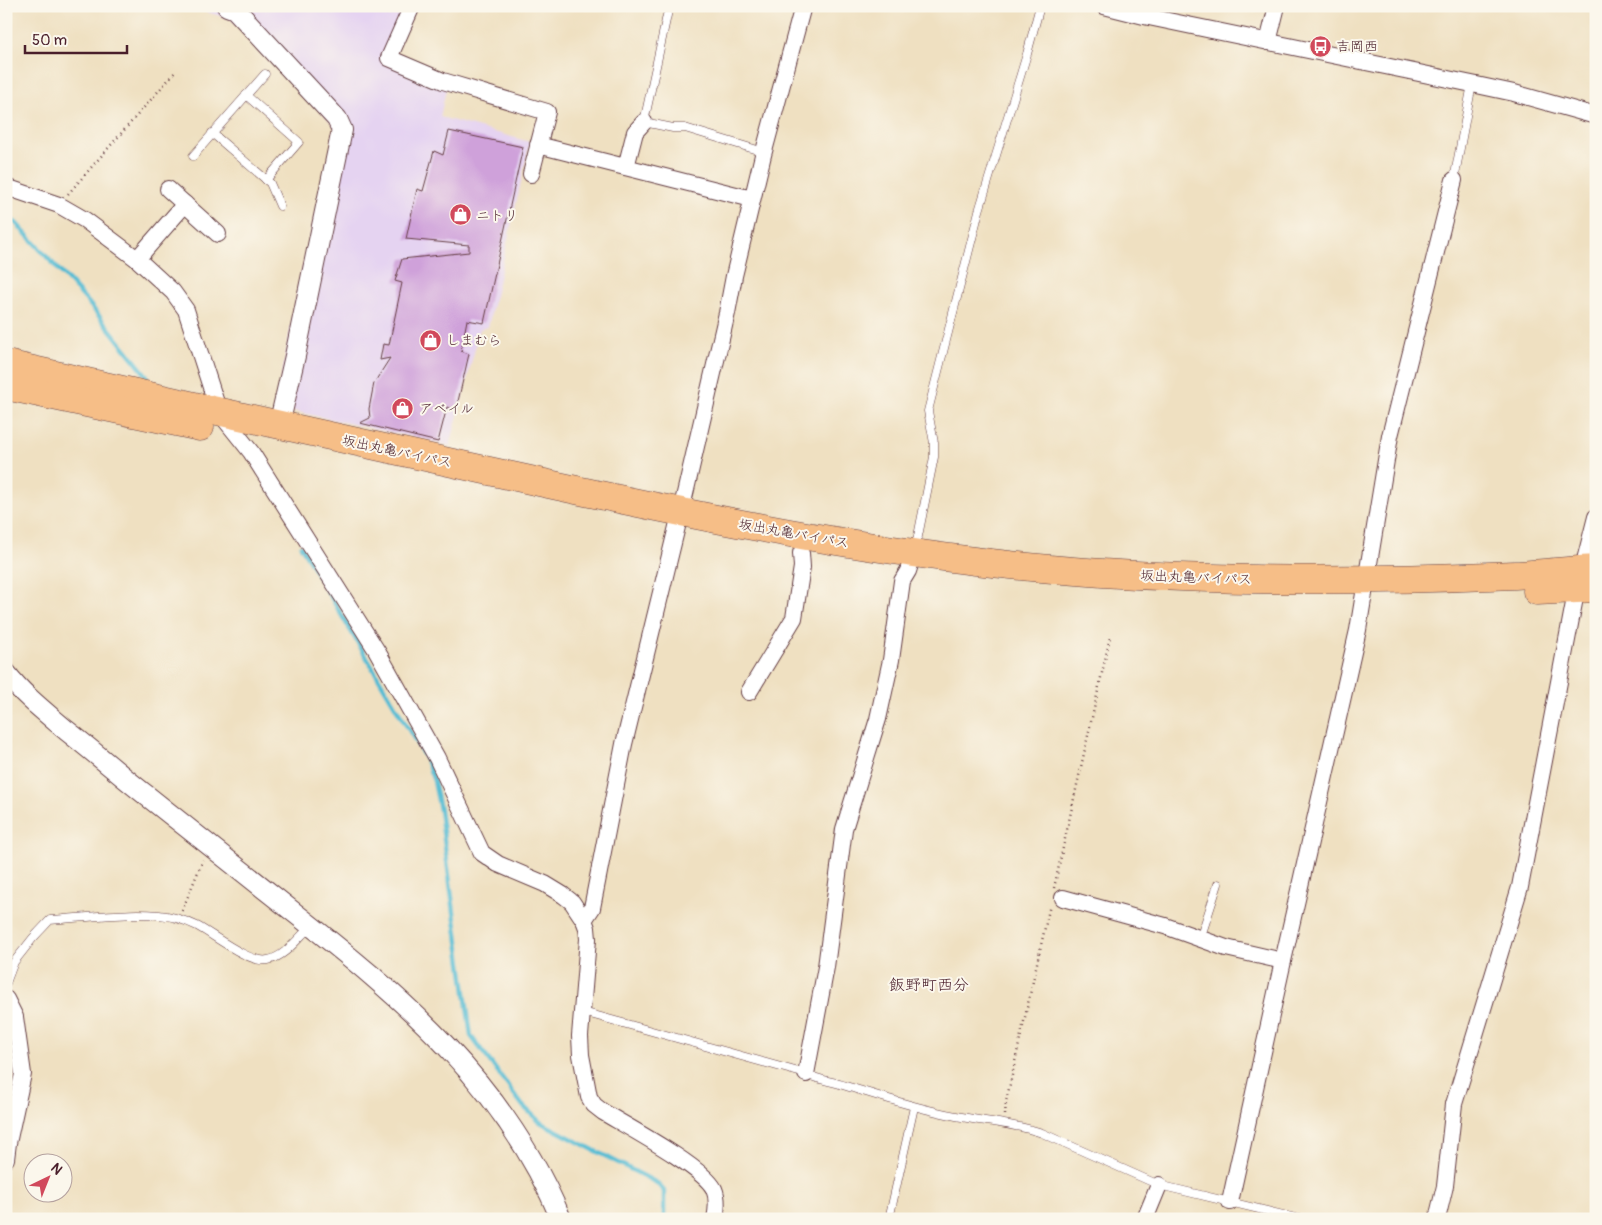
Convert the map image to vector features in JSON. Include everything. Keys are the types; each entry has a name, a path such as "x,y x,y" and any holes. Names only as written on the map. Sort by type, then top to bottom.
{"highway":[{"name":"坂出丸亀バイパス","path":"6,364 279,425 678,521 801,553 913,555"},
{"name":"坂出丸亀バイパス","path":"6,386 238,435 678,521 913,555 1102,573 1365,588 1520,575 1588,579"}],"street":[{"path":"227,6 235,8 337,119 342,130 279,425"},
{"path":"412,6 389,58 443,80 547,112 531,174"},
{"path":"584,920 592,908 624,744 727,313 752,199 803,6"},
{"path":"1104,6 1514,93 1596,116"},
{"path":"1268,42 1276,6"},
{"path":"626,167 635,132 644,122"},
{"path":"538,145 752,199"},
{"path":"1230,1202 1358,630 1390,436 1454,180"},
{"path":"6,187 59,205 97,227 161,280 186,310 219,412 251,452 377,651 437,758 482,853 494,862 545,884 563,895 572,902 584,920 588,939 580,1036 581,1055 589,1097 594,1105 702,1174 713,1187 716,1194 715,1219"},
{"path":"168,189 218,234"},
{"path":"137,259 185,204"},
{"path":"1437,1219 1445,1186 1454,1104 1520,887 1588,579 1596,517"},
{"path":"749,692 794,618 802,567 801,553"},
{"path":"806,1074 826,967 844,828 878,719 890,660 902,581 913,555"},
{"path":"6,673 38,706 370,974 409,1008 452,1051 520,1139 552,1198 561,1219"},
{"path":"1056,895 1165,926 1226,948 1283,961"},
{"path":"6,999 15,1016 23,1074 6,1159"},
{"path":"1145,1219 1159,1185"}],"lane":[{"path":"669,6 644,122 673,128 685,128 764,152"},
{"path":"913,555 934,457 934,443 928,410 978,211 1040,6"},
{"path":"192,156 265,74"},
{"path":"1454,180 1472,84"},
{"path":"246,96 299,142 266,180"},
{"path":"212,133 270,183 280,206"},
{"path":"1200,939 1218,884"},
{"path":"6,983 14,962 50,920 139,914 178,919 196,925 235,949 256,959 268,960 282,954 311,926"},
{"path":"583,1012 841,1084 914,1107 956,1116 1023,1126 1159,1185 1300,1219"},
{"path":"889,1219 914,1107"}],"path":[{"path":"59,205 176,71"},
{"path":"1005,1124 1006,1102 1056,895 1110,637"},
{"path":"178,919 210,845"}],"shaded area":[{"path":"185,6 407,6 384,58 447,85 440,117 530,142 488,327 480,329 450,446 276,407 299,282 336,132 333,124 231,19"}],"building":[{"name":"ニトリ","path":"449,131 523,147 484,323 467,320 461,351 469,354 456,410 447,407 438,442 360,423 370,418 369,409 374,383 390,358 380,360 383,344 389,345 402,283 395,281 402,259 469,252 469,245 406,239 417,189 423,191 434,151 443,155"}],"waterway":[{"path":"6,217 16,223 87,301 147,376"},
{"path":"301,546 425,757 434,781 440,810 471,1036 523,1106 540,1122 657,1183 664,1191 664,1219"}],"place":[{"name":"吉岡西","path":"1320,46"},
{"name":"ニトリ","path":"460,215"},
{"name":"しまむら","path":"430,340"},
{"name":"アベイル","path":"403,408"}],"district":[{"name":"飯野町西分","path":"929,984"}]}
